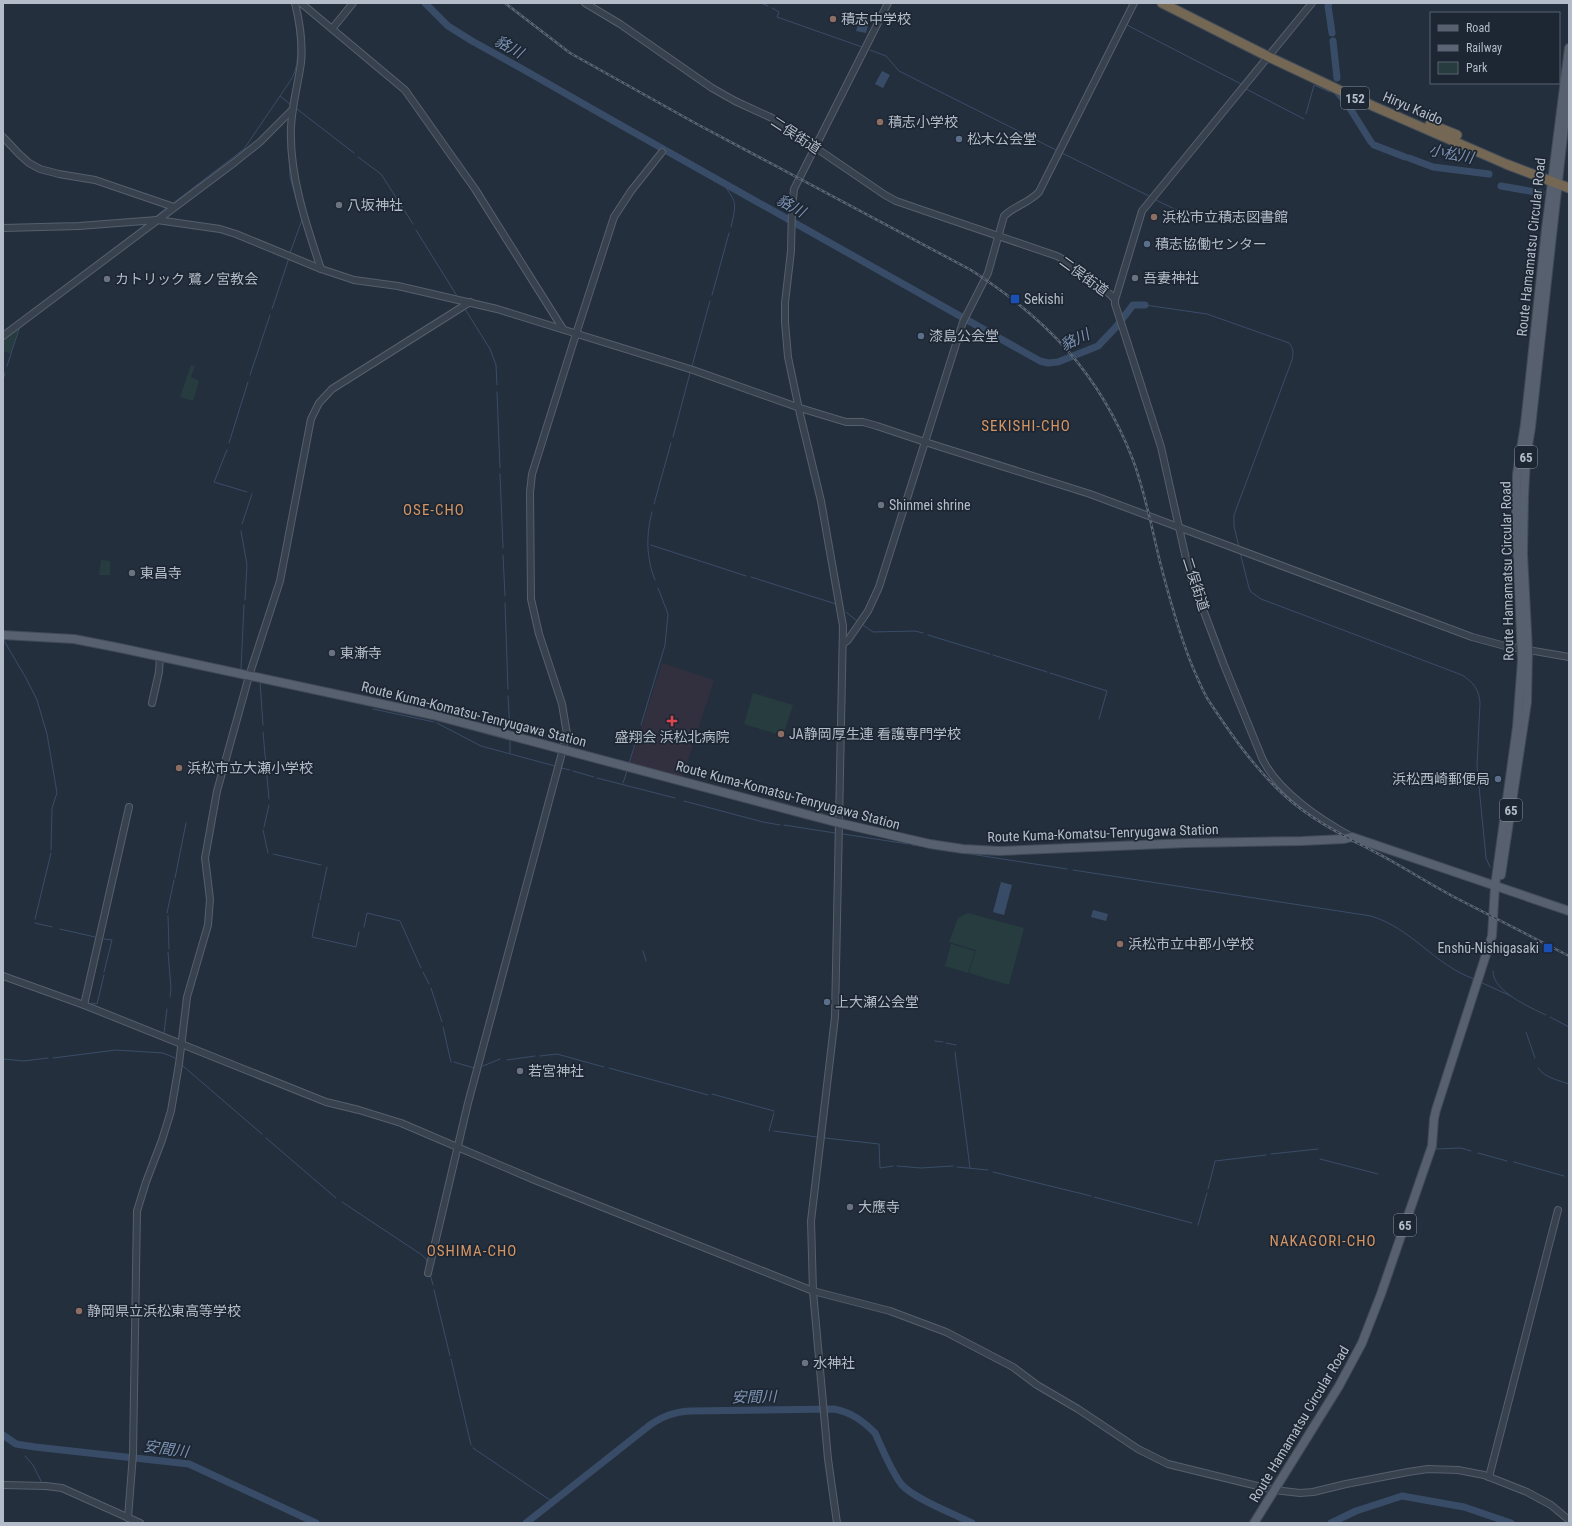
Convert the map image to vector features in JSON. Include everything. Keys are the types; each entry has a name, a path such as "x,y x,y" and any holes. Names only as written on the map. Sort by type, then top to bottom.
{"highway":[{"name":"Hiryu Kaido","path":"1162,3 1270,54"},
{"name":"Hiryu Kaido","path":"1175,3 1270,54 1373,106 1506,164 1569,183"},
{"name":"Hiryu Kaido","path":"1555,180 1569,188"}],"main road":[{"name":"Route Hamamatsu Circular Road","path":"1555,180 1569,48"},
{"name":"Route Hamamatsu Circular Road","path":"1254,1523 1339,1386 1368,1330 1432,1146 1436,1110 1492,936 1525,650 1516,517 1517,474 1525,424 1546,229 1555,180 1569,83"},
{"name":"Route Kuma-Komatsu-Tenryugawa Station","path":"3,635 74,639 433,715 839,823 930,844 963,849 1000,851 1181,843 1344,839 1352,837 1569,911"}],"street":[{"path":"295,3 300,22 301,57 292,110 291,140 299,195 321,269"},
{"path":"301,3 405,90 475,189 562,329"},
{"path":"332,29 353,3"},
{"name":"二俣街道","path":"585,3 620,24 712,88 735,101 772,118 885,195 896,201 1057,256 1103,288 1115,300 1161,447 1190,572 1197,595 1267,769 1299,802 1336,828 1352,837"},
{"path":"837,1523 828,1459 813,1291 811,1221 835,1017 844,626 821,501 788,357 785,303 791,251 791,225 794,188 888,3"},
{"path":"844,643 848,640 868,611 879,587 963,322 988,273 1004,216 1010,211 1033,199 1039,192 1134,3"},
{"path":"1115,300 1140,216 1152,198 1312,3"},
{"path":"3,336 156,220 172,206 260,142 292,110"},
{"path":"3,137 29,163 40,169 95,180 172,206"},
{"path":"428,1273 456,1147 567,734 562,704 539,634 531,599 530,492 533,470 614,217 631,191 662,152"},
{"path":"3,228 79,226 156,220 220,229 236,234 321,269 354,280 398,286 470,302 693,370 800,408 846,422 863,422 877,426 1090,494 1472,637 1525,650 1569,657"},
{"path":"128,1518 133,1454 137,1211 162,1140 170,1111 187,997 208,925 210,899 205,858 217,791 249,676 280,581 309,427 315,409 325,395 332,389 470,302"},
{"path":"152,703 160,656"},
{"path":"84,1005 129,807"},
{"path":"3,976 84,1005 326,1102 382,1116 402,1123 639,1223 714,1250 813,1291 883,1308 946,1332 1013,1367 1036,1385 1078,1409 1138,1449 1168,1464 1274,1490 1294,1492 1313,1492 1346,1484 1428,1469 1458,1470 1489,1477 1540,1498 1569,1520"},
{"path":"1489,1477 1558,1210"},
{"path":"3,1485 62,1488 140,1523"}],"shaded area":[{"name":"盛翔会 浜松北病院","path":"662,663 714,680 682,778 630,763"}],"green space":[{"path":"18,330 11,354 3,351 3,339"},
{"path":"191,365 195,366 191,377 199,381 193,401 180,397"},
{"path":"101,560 110,561 110,575 99,575"},
{"path":"753,693 793,705 783,736 744,724"},
{"path":"968,913 1024,928 1009,985 969,973 976,950 949,942 958,918"},
{"path":"951,944 975,951 968,973 945,966"}],"water":[{"path":"861,16 870,19 866,33 856,31"},
{"path":"882,71 890,75 883,88 875,84"},
{"path":"1001,882 1012,885 1004,915 993,912"},
{"path":"1093,910 1108,914 1106,921 1091,917"}],"waterway":[{"path":"280,96 292,78 297,64 298,47 292,3"},
{"name":"貉川","path":"425,3 448,26 472,41 1040,361 1048,363 1058,362 1098,346 1116,327 1133,305 1145,305"},
{"path":"761,3 768,6"},
{"name":"小松川","path":"1329,3 1328,6 1332,33"},
{"path":"772,8 779,12 777,17 862,47"},
{"path":"1127,25 1241,84"},
{"name":"小松川","path":"1333,41 1337,78"},
{"path":"870,50 886,56 899,71 1058,151"},
{"path":"1306,114 1314,85 1330,92 1332,91"},
{"path":"1246,89 1304,119"},
{"name":"小松川","path":"1338,93 1346,102 1371,142"},
{"path":"172,204 244,149 280,96 291,105"},
{"path":"297,109 354,153"},
{"name":"小松川","path":"1374,145 1405,157"},
{"path":"289,152 290,177 296,198"},
{"path":"1062,153 1151,197"},
{"path":"358,157 381,174 413,224"},
{"name":"小松川","path":"1409,158 1433,167 1489,174"},
{"path":"721,181 733,198 734,202 735,207 731,227"},
{"name":"小松川","path":"1501,186 1541,193"},
{"path":"1156,200 1189,216"},
{"path":"155,217 166,208"},
{"path":"290,253 302,220"},
{"path":"23,318 146,224"},
{"path":"416,230 457,296"},
{"path":"712,295 729,233"},
{"path":"272,309 289,258"},
{"path":"692,366 710,301"},
{"path":"1145,305 1207,314 1289,343 1292,348 1292,360 1234,515 1234,526 1239,547"},
{"path":"465,309 490,349 496,365 497,385"},
{"path":"250,375 270,315"},
{"path":"7,366 20,326"},
{"path":"3,380 5,373"},
{"path":"673,437 690,373"},
{"path":"229,443 248,382"},
{"path":"497,392 500,468"},
{"path":"654,504 671,443"},
{"path":"227,450 214,482 247,492"},
{"path":"500,474 503,548"},
{"path":"242,524 252,494"},
{"path":"652,512 648,546 650,563 655,580"},
{"path":"241,531 247,565 245,600"},
{"path":"651,545 746,576"},
{"path":"1240,552 1249,588 1251,592 1261,599 1462,675 1472,683 1477,690 1480,703 1477,766 1486,858 1490,867"},
{"path":"503,555 505,596"},
{"path":"751,577 836,604"},
{"path":"641,725 665,645 668,614 658,588"},
{"path":"505,603 508,689"},
{"path":"241,669 244,605"},
{"path":"846,612 857,621"},
{"path":"863,625 873,632 915,631 923,633"},
{"path":"928,635 990,654"},
{"path":"3,639 37,700 47,734 57,793 52,808 51,850"},
{"path":"993,655 1047,672"},
{"path":"1050,673 1107,691 1099,719"},
{"path":"260,682 263,725"},
{"path":"508,696 510,731"},
{"path":"373,709 434,722"},
{"path":"437,723 481,746 555,766"},
{"path":"263,732 269,799"},
{"path":"629,763 639,732"},
{"path":"510,740 510,753"},
{"path":"561,768 570,770"},
{"path":"573,771 594,777"},
{"path":"623,783 627,771"},
{"path":"597,778 675,798"},
{"path":"684,801 763,822 780,825"},
{"path":"264,827 269,805"},
{"path":"175,878 186,823"},
{"path":"784,825 835,833"},
{"path":"263,830 268,853"},
{"path":"843,834 908,844"},
{"path":"912,845 927,847"},
{"path":"940,850 951,851"},
{"path":"35,919 51,853"},
{"path":"964,853 1067,869"},
{"path":"273,854 321,865"},
{"path":"320,900 327,867"},
{"path":"1073,870 1371,916 1399,929 1447,965 1474,979"},
{"path":"167,913 174,880"},
{"path":"319,903 312,937 356,947 359,932"},
{"path":"364,927 367,913 400,921 421,968"},
{"path":"168,916 169,949"},
{"path":"35,923 52,927"},
{"path":"60,929 95,937"},
{"path":"104,939 112,940 104,972"},
{"path":"643,951 646,961"},
{"path":"168,952 171,988 170,997"},
{"path":"1493,971 1494,978 1505,992 1522,1003 1546,1015"},
{"path":"423,972 429,984"},
{"path":"92,1003 97,1004 104,975"},
{"path":"1480,982 1511,996"},
{"path":"431,988 442,1022"},
{"path":"164,1033 167,1009"},
{"path":"1550,1017 1569,1027"},
{"path":"443,1027 451,1062"},
{"path":"1526,1032 1535,1058"},
{"path":"935,1041 943,1042"},
{"path":"946,1043 956,1045"},
{"path":"53,1058 116,1050 163,1053 175,1058"},
{"path":"955,1052 970,1168"},
{"path":"540,1056 557,1054 604,1067"},
{"path":"507,1060 535,1056"},
{"path":"3,1059 24,1061 48,1058"},
{"path":"483,1066 500,1059"},
{"path":"454,1062 474,1068"},
{"path":"183,1066 262,1134"},
{"path":"609,1068 708,1095"},
{"path":"1538,1068 1544,1074 1569,1084"},
{"path":"712,1094 774,1111"},
{"path":"769,1131 774,1113"},
{"path":"774,1131 817,1137"},
{"path":"266,1138 336,1198"},
{"path":"825,1138 879,1144 880,1168 893,1166"},
{"path":"1436,1149 1461,1148 1471,1151"},
{"path":"1271,1154 1318,1149"},
{"path":"1478,1153 1507,1161"},
{"path":"1208,1189 1215,1161 1266,1155"},
{"path":"1320,1159 1378,1174"},
{"path":"1514,1162 1564,1176"},
{"path":"897,1166 921,1168 953,1166"},
{"path":"957,1167 988,1170"},
{"path":"993,1172 1091,1196"},
{"path":"1198,1225 1207,1193"},
{"path":"1094,1197 1192,1223"},
{"path":"342,1202 422,1255 428,1264"},
{"path":"430,1274 433,1285"},
{"path":"434,1290 450,1356"},
{"path":"451,1359 471,1445"},
{"name":"安間川","path":"526,1523 650,1425 669,1415 690,1411 834,1409 846,1412 866,1425 875,1433 895,1474 902,1485 908,1490 925,1501 972,1523"},
{"name":"安間川","path":"3,1435 16,1444 35,1447 189,1464 316,1523"},
{"path":"473,1448 553,1502"},
{"path":"25,1456 33,1465 42,1483"},
{"path":"1331,1523 1356,1511 1402,1496 1464,1507 1511,1523"}],"railway":[{"path":"505,3 570,53 695,123 971,270 1024,308 1068,351 1087,375 1120,429 1133,460 1141,485 1170,601 1191,663 1207,698 1234,737 1263,774 1285,796 1310,816 1450,895 1569,956"}],"place":[{"name":"積志中学校","path":"833,19"},
{"name":"積志小学校","path":"880,122"},
{"name":"松木公会堂","path":"959,139"},
{"name":"八坂神社","path":"339,205"},
{"name":"浜松市立積志図書館","path":"1154,217"},
{"name":"積志協働センター","path":"1147,244"},
{"name":"吾妻神社","path":"1135,278"},
{"name":"カトリック 鷺ノ宮教会","path":"107,279"},
{"name":"Sekishi","path":"1015,299"},
{"name":"漆島公会堂","path":"921,336"},
{"name":"Shinmei shrine","path":"881,505"},
{"name":"東昌寺","path":"132,573"},
{"name":"東漸寺","path":"332,653"},
{"name":"盛翔会 浜松北病院","path":"672,721"},
{"name":"JA静岡厚生連 看護専門学校","path":"781,734"},
{"name":"浜松市立大瀬小学校","path":"179,768"},
{"name":"浜松西崎郵便局","path":"1498,779"},
{"name":"浜松市立中郡小学校","path":"1120,944"},
{"name":"Enshū-Nishigasaki","path":"1548,948"},
{"name":"上大瀬公会堂","path":"827,1002"},
{"name":"若宮神社","path":"520,1071"},
{"name":"大應寺","path":"850,1207"},
{"name":"静岡県立浜松東高等学校","path":"79,1311"},
{"name":"水神社","path":"805,1363"}],"district":[{"name":"SEKISHI-CHO","path":"1026,426"},
{"name":"OSE-CHO","path":"434,510"},
{"name":"NAKAGORI-CHO","path":"1323,1241"},
{"name":"OSHIMA-CHO","path":"472,1251"}]}
